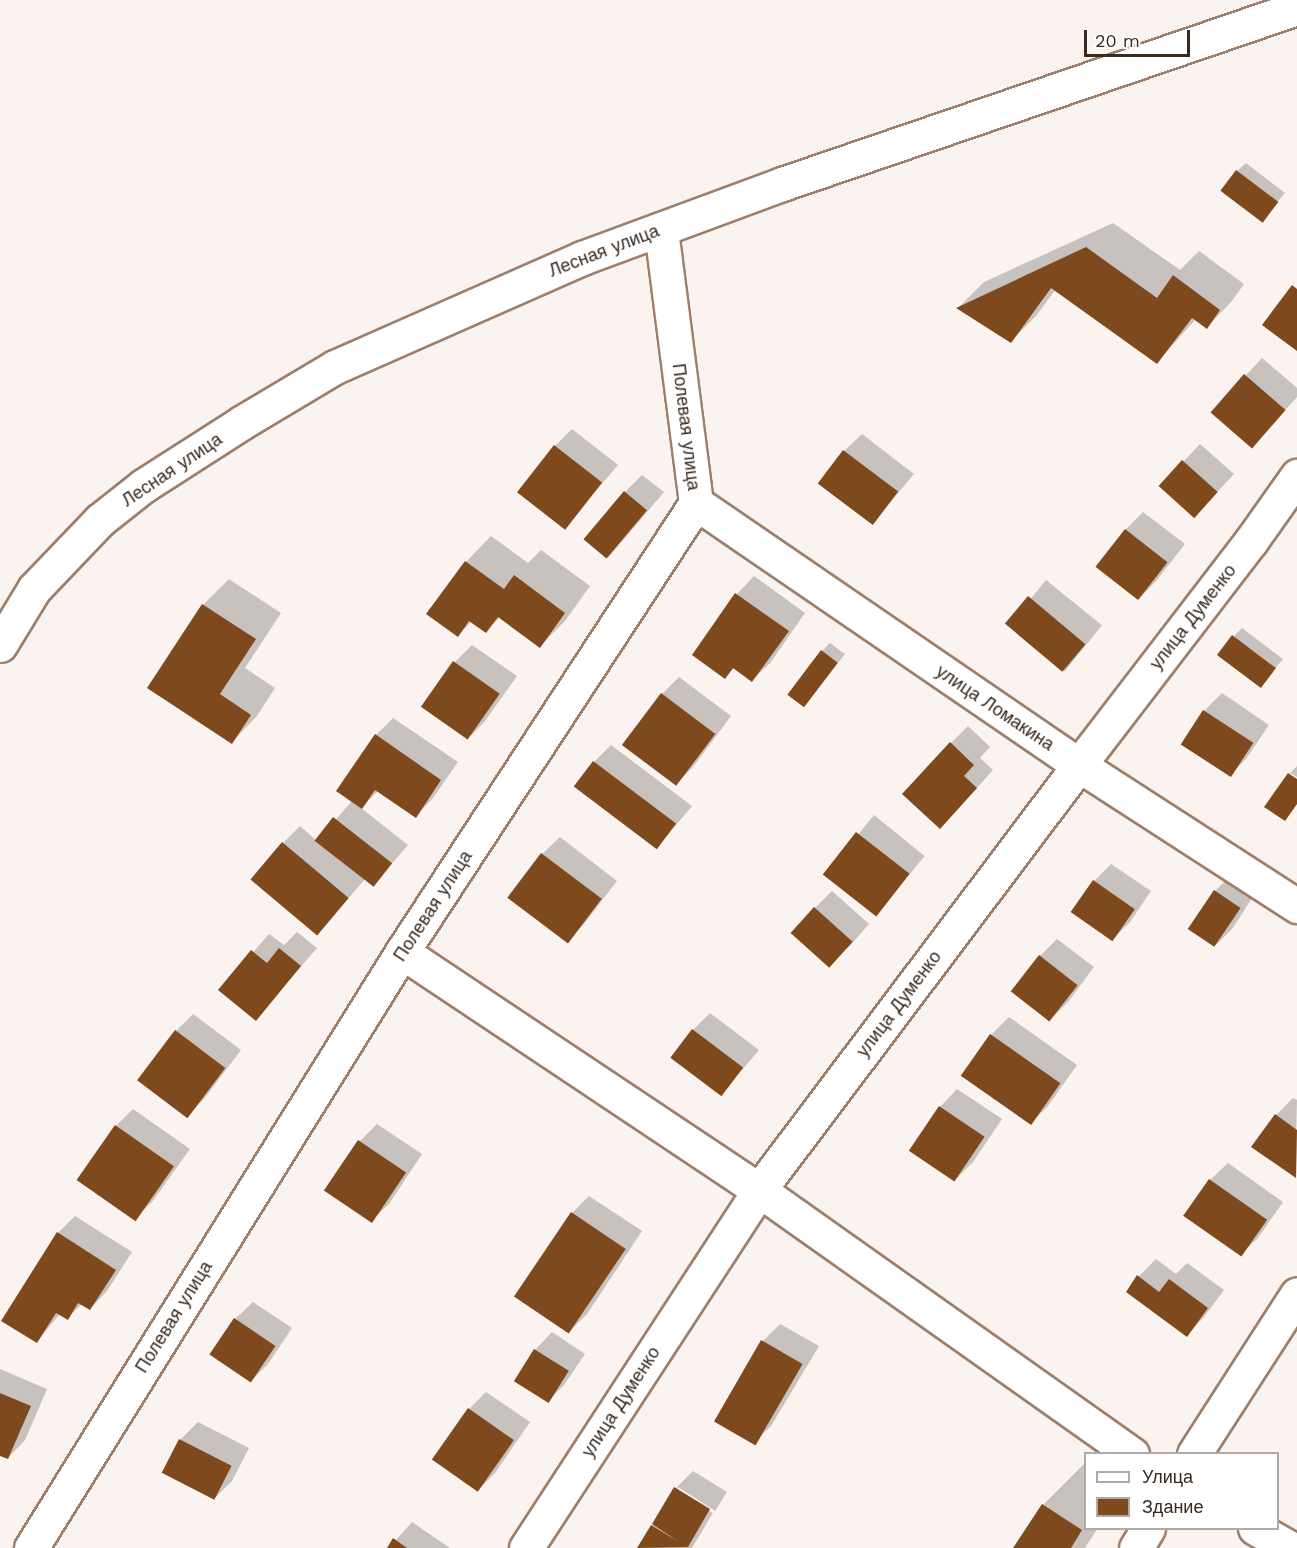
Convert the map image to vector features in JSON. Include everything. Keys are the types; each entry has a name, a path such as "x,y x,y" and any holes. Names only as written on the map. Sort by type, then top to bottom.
{"street":[{"name":"Лесная улица","path":"0,645 34,589 100,520 142,486 241,423 336,367 582,258 1001,108 1297,8"},
{"name":"Полевая улица","path":"31,1548 402,952 696,503 661,229"},
{"name":"улица Думенко","path":"526,1548 759,1190 1079,765 1251,542 1297,476"},
{"name":"улица Ломакина","path":"696,503 1079,765 1297,906"},
{"path":"402,952 759,1190 1128,1452"},
{"path":"1195,1452 1297,1294"},
{"path":"1136,1548 1147,1530"},
{"path":"1258,1530 1290,1548"}],"building":[{"path":"1236,170 1278,202 1263,223 1220,191"},
{"path":"1086,247 1157,298 1173,275 1220,310 1207,329 1192,318 1157,364 1051,288 1011,343 956,308"},
{"path":"1292,285 1297,289 1297,351 1262,325"},
{"path":"1244,374 1286,410 1252,449 1211,412"},
{"path":"554,445 602,483 565,530 517,492"},
{"path":"843,450 898,492 873,525 818,484"},
{"path":"1182,460 1218,492 1194,518 1159,486"},
{"path":"624,491 647,510 606,559 584,539"},
{"path":"1125,529 1168,562 1138,600 1095,567"},
{"path":"465,561 504,589 514,575 565,613 540,648 498,617 486,633 469,621 458,637 426,614"},
{"path":"735,593 789,631 752,682 733,668 725,679 692,655"},
{"path":"1028,596 1085,644 1062,672 1005,624"},
{"path":"202,604 256,639 220,694 251,715 232,744 147,688"},
{"path":"1232,635 1276,668 1261,688 1217,655"},
{"path":"821,650 838,663 804,707 787,695"},
{"path":"453,661 500,694 468,740 421,707"},
{"path":"661,693 715,734 676,786 622,745"},
{"path":"1203,710 1253,743 1231,777 1181,744"},
{"path":"375,734 441,780 416,818 375,790 362,809 336,791"},
{"path":"950,742 974,765 964,776 977,788 940,829 902,794"},
{"path":"593,761 676,824 657,849 574,787"},
{"path":"1288,773 1297,779 1297,804 1285,821 1264,807"},
{"path":"333,817 392,863 374,887 315,841"},
{"path":"856,832 910,874 876,916 823,875"},
{"path":"282,842 349,898 317,935 251,880"},
{"path":"541,853 602,899 568,943 507,898"},
{"path":"1093,880 1135,909 1112,941 1071,912"},
{"path":"1214,890 1241,908 1214,947 1188,929"},
{"path":"814,907 853,942 829,968 791,933"},
{"path":"279,948 301,966 256,1021 218,990 251,950 267,963"},
{"path":"1039,955 1078,985 1049,1021 1011,991"},
{"path":"692,1029 743,1068 721,1096 670,1058"},
{"path":"175,1030 225,1068 187,1118 137,1080"},
{"path":"990,1034 1060,1083 1031,1125 961,1076"},
{"path":"939,1106 985,1137 954,1182 909,1151"},
{"path":"1275,1114 1297,1130 1296,1178 1251,1147"},
{"path":"115,1125 174,1166 136,1221 77,1180"},
{"path":"358,1140 406,1172 372,1223 324,1191"},
{"path":"1209,1179 1267,1220 1241,1257 1183,1216"},
{"path":"571,1212 626,1249 569,1333 514,1297"},
{"path":"57,1232 116,1270 90,1310 78,1303 68,1320 56,1313 37,1343 1,1321"},
{"path":"1137,1275 1159,1292 1169,1279 1208,1308 1187,1337 1126,1292"},
{"path":"234,1318 275,1346 251,1382 209,1354"},
{"path":"761,1340 803,1364 756,1445 714,1421"},
{"path":"534,1349 569,1371 549,1403 514,1381"},
{"path":"0,1393 31,1406 8,1459 0,1456"},
{"path":"468,1408 514,1440 478,1492 432,1460"},
{"path":"179,1439 232,1466 214,1500 162,1473"},
{"path":"674,1487 710,1509 688,1547 637,1548 651,1525 679,1542 652,1524"},
{"path":"1042,1504 1082,1530 1071,1548 1013,1548"},
{"path":"393,1538 407,1548 387,1548"}]}
